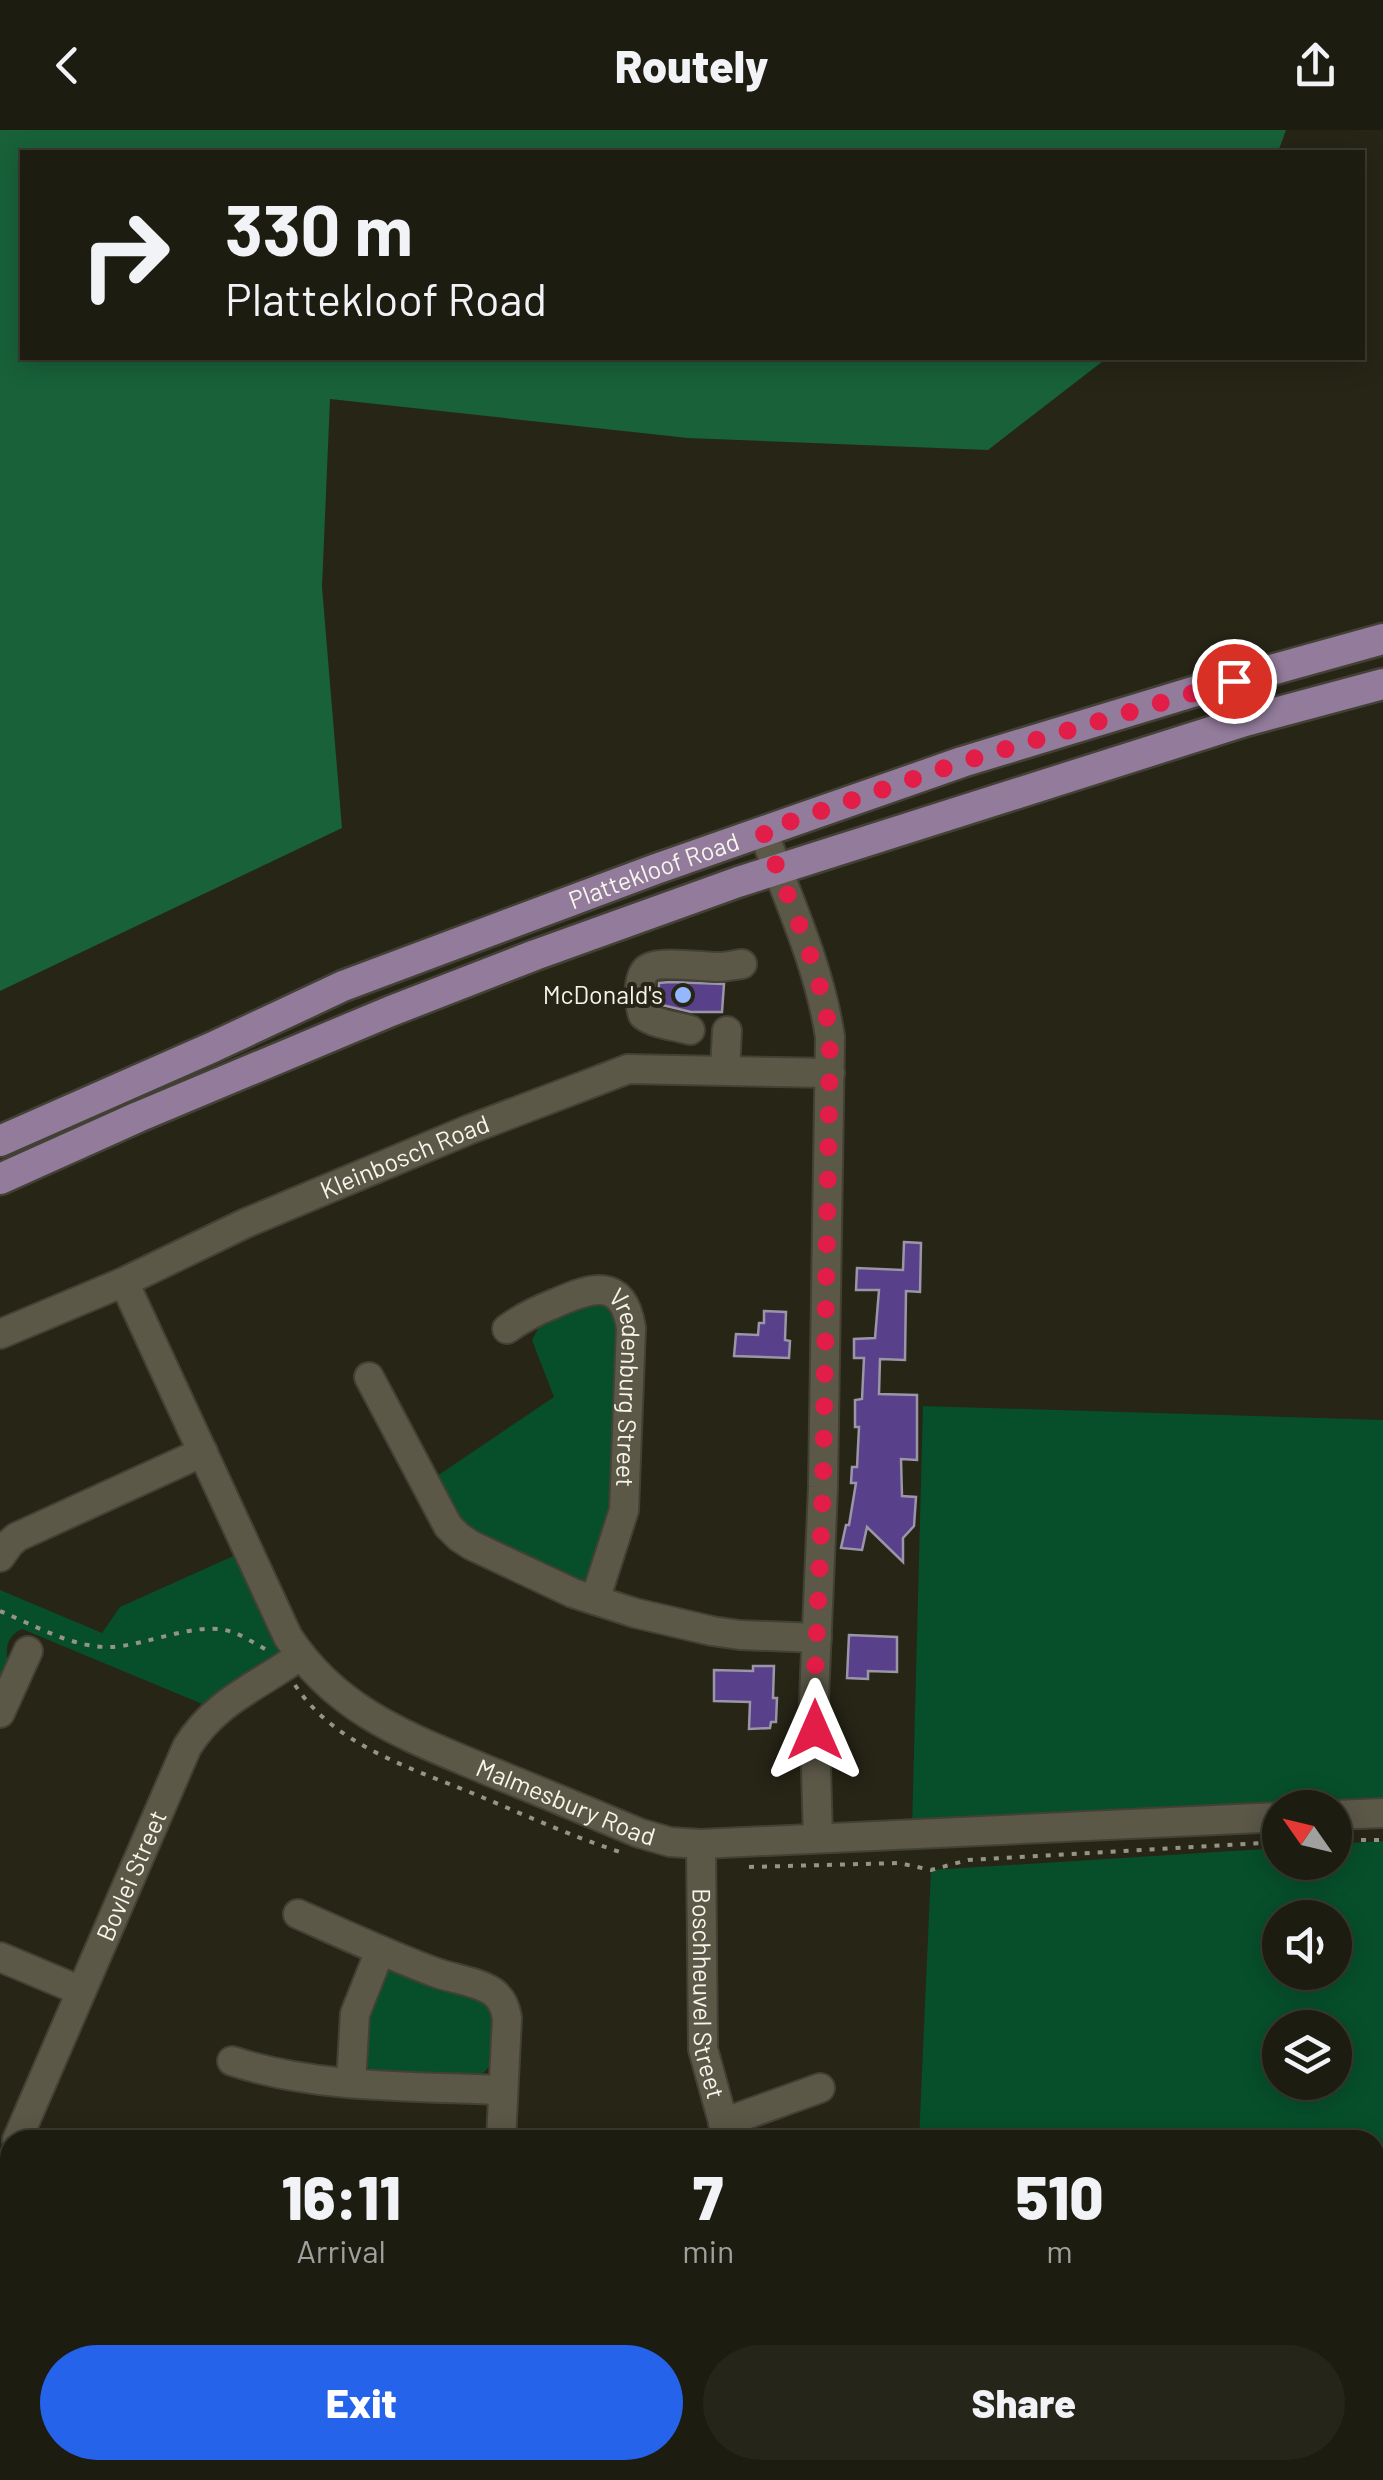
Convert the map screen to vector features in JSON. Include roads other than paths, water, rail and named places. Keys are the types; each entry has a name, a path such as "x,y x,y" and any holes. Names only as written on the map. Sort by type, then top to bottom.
{"main road":[{"name":"Plattekloof Road","path":"0,1141 343,986 763,831 962,762 1383,639"},
{"name":"Plattekloof Road","path":"0,1179 391,1011 777,868 1245,721 1383,684"}],"street":[{"path":"763,831 810,949 830,1036 823,1487 814,1698 818,1837"},
{"path":"690,1030 658,1023 643,1015 640,1003 646,969 742,964"},
{"path":"725,1070 727,1031"},
{"name":"Kleinbosch Road","path":"0,1334 124,1282 246,1222 611,1074 628,1069 830,1073"},
{"name":"Malmesbury Road","path":"124,1282 288,1637 288,1655 401,1734 638,1833 670,1842 700,1844 1262,1818"},
{"name":"Vredenburg Street","path":"507,1329 523,1316 596,1288 614,1294 628,1312 631,1328 624,1510 596,1600"},
{"path":"368,1377 448,1526 471,1545 573,1594 635,1613 740,1635 817,1638"},
{"path":"0,1557 17,1537 203,1452"},
{"path":"0,1712 28,1651"},
{"name":"Bovlei Street","path":"22,2130 176,1770 196,1733 220,1707 288,1655"},
{"path":"1352,1814 1383,1813"},
{"name":"Boschheuvel Street","path":"700,1844 703,2050 725,2130"},
{"path":"298,1914 380,1951 494,1993 503,2003 507,2018 501,2130"},
{"path":"351,2082 355,2014 380,1951"},
{"path":"0,1957 81,1992"},
{"path":"232,2061 265,2072 320,2081 503,2090"},
{"path":"730,2130 820,2088"}],"place":[{"name":"McDonald's","path":"683,995"}]}
